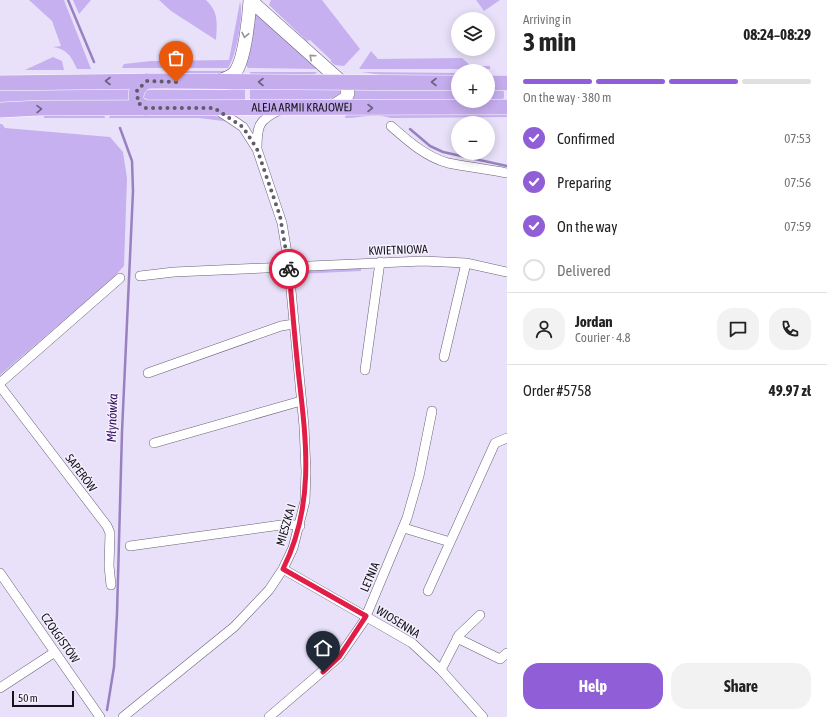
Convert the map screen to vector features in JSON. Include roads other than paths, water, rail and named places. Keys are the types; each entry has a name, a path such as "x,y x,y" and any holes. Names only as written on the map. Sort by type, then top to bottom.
{"main road":[{"path":"146,108 138,103 136,95 140,86 147,81"},
{"path":"0,83 147,81 451,83"},
{"path":"495,83 507,83"},
{"name":"ALEJA ARMII KRAJOWEJ","path":"0,110 507,107"}],"street":[{"path":"217,82 231,76 240,63 250,0"},
{"path":"250,0 348,89 346,98 331,108"},
{"name":"MIESZKA I","path":"123,717 238,624 269,590 283,569 293,548 300,526 306,485 306,449 289,267 280,216 257,149 243,127 214,108"},
{"name":"MIESZKA I","path":"257,149 257,133 261,122 268,115 285,108"},
{"path":"391,126 410,143 435,158 448,163 507,173"},
{"name":"KWIETNIOWA","path":"289,267 429,261 466,263 507,272"},
{"path":"365,370 380,262"},
{"path":"444,357 466,263"},
{"path":"140,276 167,273 289,267"},
{"path":"0,383 120,278"},
{"path":"148,373 281,326 294,324"},
{"name":"SAPERÓW","path":"0,386 107,526 110,533 109,566 111,585"},
{"path":"154,443 301,401"},
{"name":"LETNIA","path":"269,717 339,657 366,616 404,528 419,476 432,411"},
{"path":"428,591 495,443 507,438"},
{"path":"130,546 288,524 300,526"},
{"path":"404,528 450,542"},
{"name":"WIOSENNA","path":"283,569 412,643 441,670 483,717"},
{"name":"CZOŁGISTÓW","path":"0,573 98,714"},
{"path":"441,670 457,638 480,615"},
{"path":"457,638 500,659 507,653"},
{"path":"0,688 55,652"}],"waterway":[{"name":"Młynówka","path":"68,0 94,62"},
{"name":"Młynówka","path":"107,710 114,667 117,614 122,432 133,191 132,161 120,128"},
{"path":"410,129 430,146 443,152 507,166"}]}
